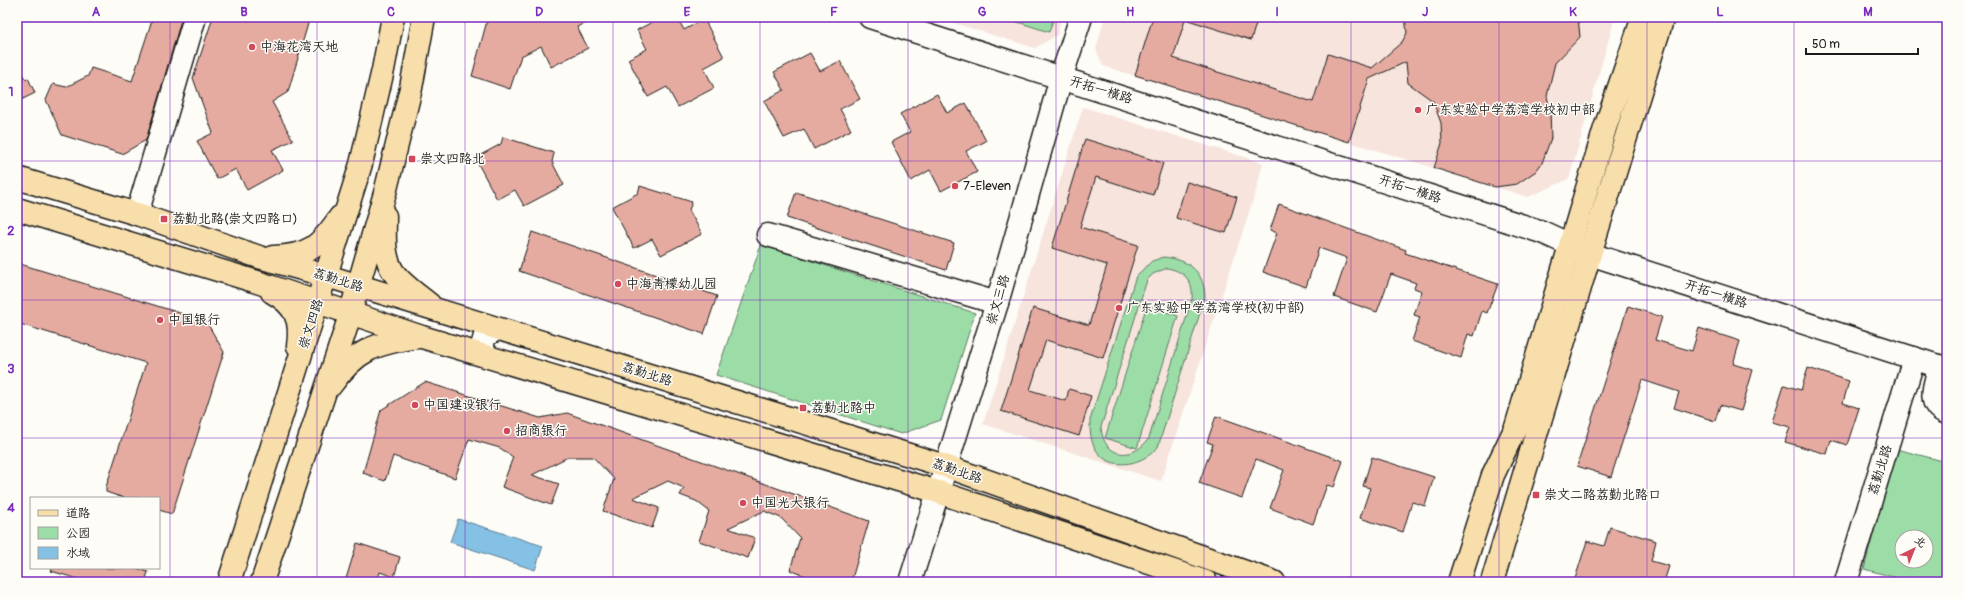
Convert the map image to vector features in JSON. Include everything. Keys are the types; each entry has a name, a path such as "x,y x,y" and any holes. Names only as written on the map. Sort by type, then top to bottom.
{"main road":[{"name":"崇文四路","path":"229,582 327,276 361,164 383,70 392,17"},
{"path":"262,582 350,314 385,193 411,88 424,17"},
{"path":"1448,582 1462,572 1493,475 1516,426 1605,128 1643,17"},
{"path":"1492,582 1590,254 1663,17"},
{"path":"361,164 370,177 380,179 390,171"},
{"name":"荔勤北路","path":"17,178 137,214 262,258 327,276 441,313 945,466 1274,582"},
{"path":"385,193 386,250 391,268 407,286 441,313"},
{"path":"262,258 298,255 315,247 348,207"},
{"name":"荔勤北路","path":"17,209 254,281 422,337 938,492 1206,582"},
{"path":"254,281 280,296 298,314 300,335 291,387"},
{"path":"322,397 351,362 372,347 395,340 422,337"},
{"path":"284,411 296,405 309,410 315,421"},
{"path":"1493,475 1498,493 1509,496 1520,489"},
{"path":"1502,582 1520,489"}],"street":[{"path":"137,214 195,17"},
{"name":"开拓一横路","path":"870,17 1542,232 1590,254 1943,368"},
{"name":"崇文三路","path":"910,582 945,466 997,304 1061,78 1081,17"},
{"path":"768,235 997,304"},
{"path":"487,356 482,346 485,336 497,330"},
{"name":"荔勤北路","path":"1846,582 1914,358"},
{"path":"1943,368 1932,393 1933,400 1940,410 1947,412"}],"shaded area":[{"path":"934,17 1062,17 1057,35 1035,48"},
{"name":"广东实验中学荔湾学校初中部","path":"1105,17 1615,17 1569,179 1528,197 1103,66 1096,49"},
{"name":"广东实验中学荔湾学校(初中部)","path":"1083,107 1263,163 1256,191 1161,481 983,424"}],"green space":[{"path":"1002,17 1054,17 1049,32"},
{"path":"761,245 975,313 941,420 901,434 716,375"},
{"path":"1164,257 1181,261 1194,268 1202,280 1205,297 1158,447 1151,454 1142,459 1124,464 1114,463 1106,460 1093,444 1090,420 1136,276 1152,261","holes":["1167,268 1183,274 1187,278 1191,287 1192,299 1149,438 1135,451 1120,453 1107,445 1103,437 1101,427 1147,280 1153,274"]},
{"path":"1147,305 1178,316 1137,448 1105,438"},
{"path":"1896,449 1947,462 1947,582 1912,582 1864,569"}],"water":[{"path":"458,519 543,546 535,570 450,542"}],"building":[{"path":"153,17 182,17 146,140 122,154 62,135 46,100 53,84 66,87 88,76 91,68 132,81"},
{"path":"213,17 310,17 288,92 272,102 293,140 272,150 283,170 247,190 236,169 217,179 197,141 213,133 193,78"},
{"path":"488,17 597,17 577,27 588,48 551,67 541,46 521,56 510,89 472,76"},
{"path":"662,17 677,17 684,30 704,19 724,57 704,68 714,88 678,107 667,87 648,97 628,59 647,49 637,30"},
{"path":"1153,17 1186,17 1173,58 1313,102 1328,54 1372,68 1402,42 1407,33 1405,17 1578,17 1580,37 1555,63 1547,96 1550,111 1551,138 1542,163 1536,171 1517,184 1495,187 1434,168 1442,143 1441,123 1433,101 1408,83 1406,62 1369,79 1349,142 1135,75"},
{"path":"1188,17 1258,17 1251,40 1188,20"},
{"path":"810,53 820,71 840,61 860,99 840,109 851,130 814,149 804,129 784,138 764,101 784,90 774,72"},
{"path":"17,63 25,79 28,78 35,93 17,102"},
{"path":"937,94 947,113 966,103 986,141 966,151 977,172 941,191 930,170 911,181 891,142 910,132 900,114"},
{"path":"503,137 554,153 552,162 564,185 524,206 515,190 497,199 475,158 501,144"},
{"path":"1085,139 1163,163 1153,195 1096,177 1080,227 1138,245 1103,358 1046,340 1030,390 1066,401 1069,389 1091,396 1079,436 1001,411 1033,308 1089,325 1107,265 1052,248"},
{"path":"1187,182 1237,197 1226,233 1176,218"},
{"path":"640,186 692,202 689,210 702,234 661,255 652,239 634,248 612,207 638,193"},
{"path":"796,192 954,243 946,270 787,218"},
{"path":"1279,204 1406,250 1405,253 1498,284 1487,313 1482,311 1474,336 1468,334 1461,358 1412,341 1420,317 1414,315 1422,291 1414,288 1416,283 1391,274 1377,312 1334,297 1347,258 1319,248 1306,287 1263,272 1277,233 1270,230"},
{"name":"中海青檬幼儿园","path":"532,232 717,296 704,334 519,271"},
{"path":"17,263 206,321 224,352 172,514 160,510 160,497 121,497 106,492 106,487 146,363 17,323"},
{"path":"1628,306 1662,317 1655,340 1692,351 1699,328 1740,341 1733,364 1753,370 1741,411 1720,405 1715,421 1674,408 1679,392 1642,380 1611,477 1577,466"},
{"path":"1808,368 1849,381 1843,403 1859,408 1847,445 1831,440 1827,454 1785,442 1790,427 1772,422 1784,385 1801,390"},
{"path":"425,382 540,418 567,413 869,521 851,582 821,582 790,570 800,538 781,518 764,511 728,528 755,538 748,558 699,541 709,511 696,501 680,495 684,488 668,481 633,498 659,508 652,528 603,511 614,479 593,457 568,457 532,475 559,484 551,505 502,487 513,457 500,448 469,439 455,478 393,456 385,481 363,473 381,410"},
{"path":"1216,416 1343,461 1334,487 1327,485 1313,524 1270,508 1284,470 1256,459 1242,498 1199,483 1213,444 1207,442"},
{"path":"1372,457 1434,477 1425,506 1412,502 1403,532 1360,518 1370,488 1363,486"},
{"path":"1610,527 1656,541 1651,561 1669,566 1664,582 1574,582 1587,541 1604,546"},
{"path":"357,543 400,557 394,577 380,572 377,582 345,582"},
{"path":"52,569 139,569 148,572 145,582 88,582 51,571"}],"place":[{"name":"中海花湾天地","path":"252,47"},
{"name":"广东实验中学荔湾学校初中部","path":"1418,110"},
{"name":"崇文四路北","path":"412,159"},
{"name":"7-Eleven","path":"955,186"},
{"name":"荔勤北路(崇文四路口)","path":"164,219"},
{"name":"中海青檬幼儿园","path":"618,284"},
{"name":"广东实验中学荔湾学校(初中部)","path":"1119,308"},
{"name":"中国银行","path":"160,320"},
{"name":"中国建设银行","path":"415,405"},
{"name":"荔勤北路中","path":"803,408"},
{"name":"招商银行","path":"507,431"},
{"name":"崇文二路荔勤北路口","path":"1536,495"},
{"name":"中国光大银行","path":"743,503"}]}
